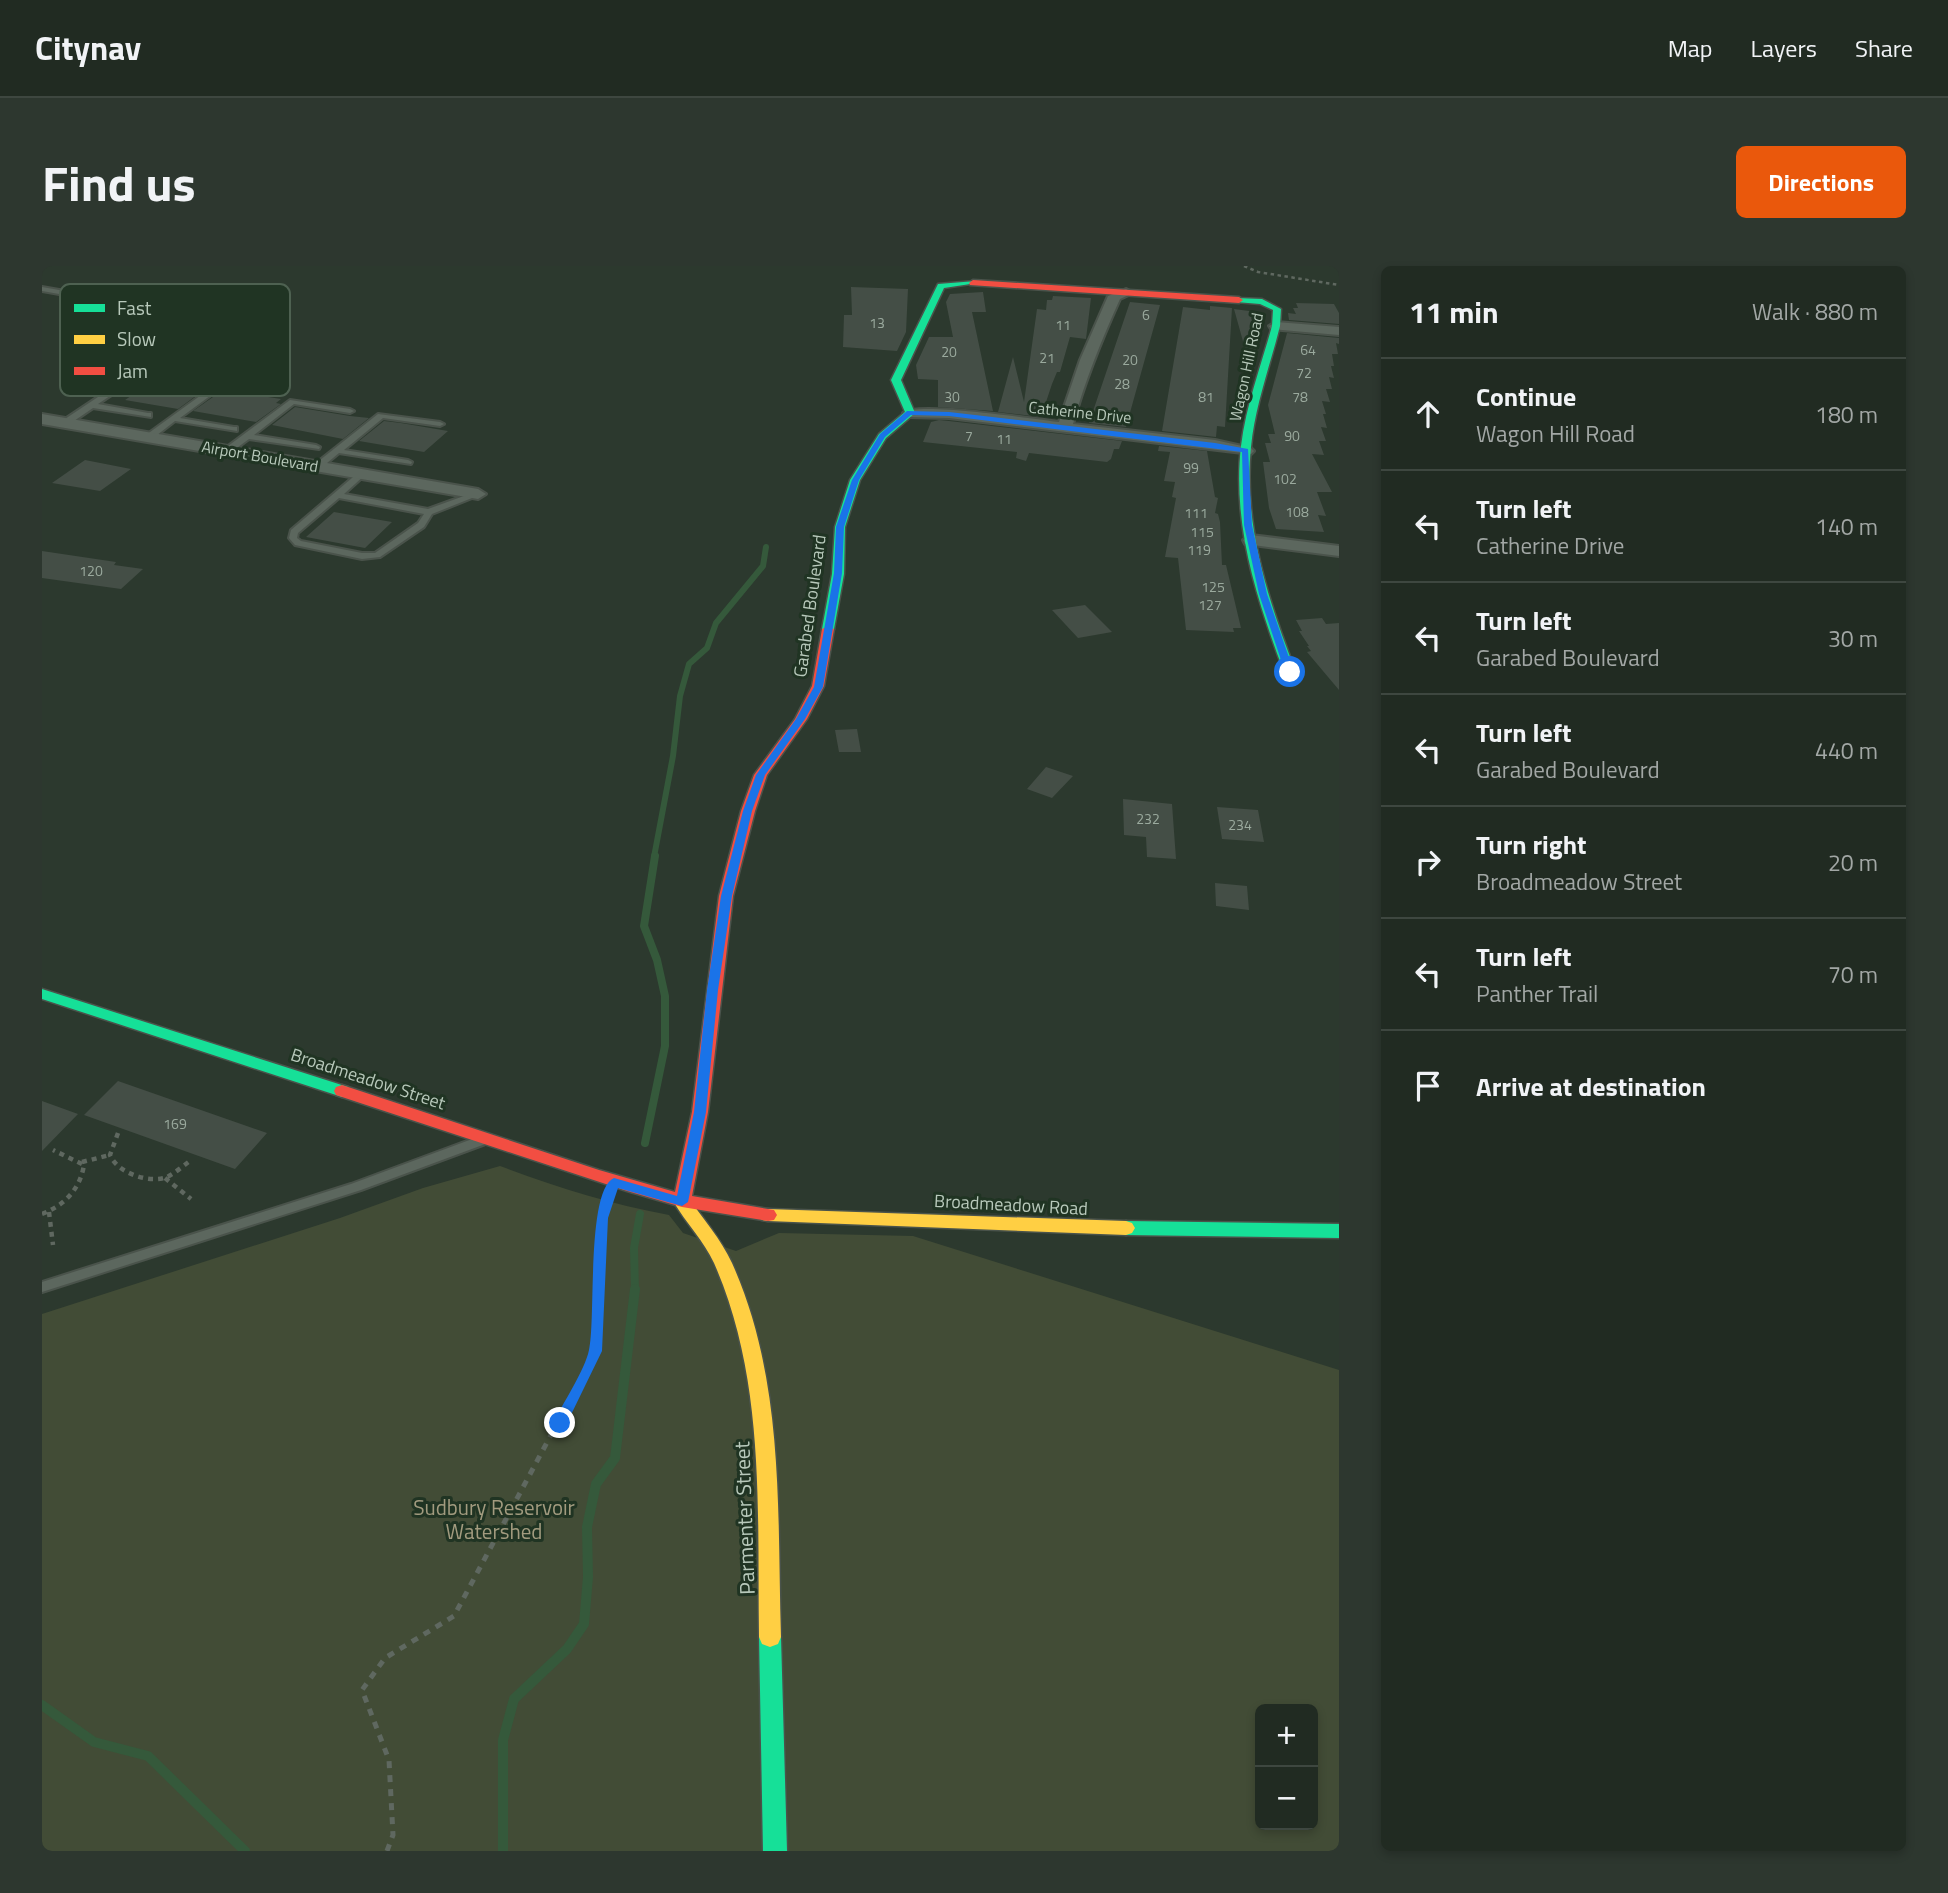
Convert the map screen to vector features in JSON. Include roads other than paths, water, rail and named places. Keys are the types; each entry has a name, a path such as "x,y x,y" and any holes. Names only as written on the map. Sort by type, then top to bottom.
{"street":[{"name":"Wagon Hill Road","path":"910,413 896,380 937,293 941,286 948,284 1024,285 1262,302 1278,309 1246,451 1247,501 1251,540 1263,594 1290,672"},
{"path":"1065,427 1073,393 1107,312 1115,296 1126,293"},
{"path":"1276,326 1339,331"},
{"name":"Catherine Drive","path":"910,413 949,414 1065,427 1246,451"},
{"name":"Garabed Boulevard","path":"682,1202 700,1112 726,896 748,811 761,775 801,719 818,687 838,573 840,527 855,480 882,436 910,413"},
{"name":"Airport Boulevard","path":"42,419 478,494"},
{"path":"1251,540 1339,551"},
{"name":"Broadmeadow Street","path":"42,994 487,1138 614,1183 682,1202"},
{"name":"Broadmeadow Road","path":"682,1202 714,1209 777,1216 1160,1230 1339,1231"},
{"name":"Parmenter Street","path":"682,1202 723,1263 740,1312 757,1388 766,1482 775,1851"}],"lane":[{"path":"42,289 60,292"},
{"path":"65,423 105,396"},
{"path":"149,437 206,396"},
{"path":"227,451 293,402 350,411"},
{"path":"91,405 148,415"},
{"path":"318,466 381,416 440,424"},
{"path":"174,419 234,429"},
{"path":"247,436 316,447"},
{"path":"338,451 408,462"},
{"path":"362,474 294,532 293,538 298,543 362,556 377,555 421,525 429,512"},
{"path":"337,495 429,512 478,494"},
{"path":"42,1287 356,1187 487,1138"}],"waterway":[{"path":"654,857 673,756 680,696 689,664 707,648 716,623 763,566 766,547"},
{"path":"645,1143 665,1046 665,996 657,960 644,926 655,856"},
{"path":"635,1289 634,1248 640,1214"},
{"path":"503,1851 503,1740 514,1699 567,1649 584,1624 588,1577 587,1527 596,1484 615,1458 635,1289"},
{"path":"42,1705 94,1742 148,1756 245,1851"}],"park label":[{"name":"Sudbury Reservoir Watershed","path":"494,1520"}]}
